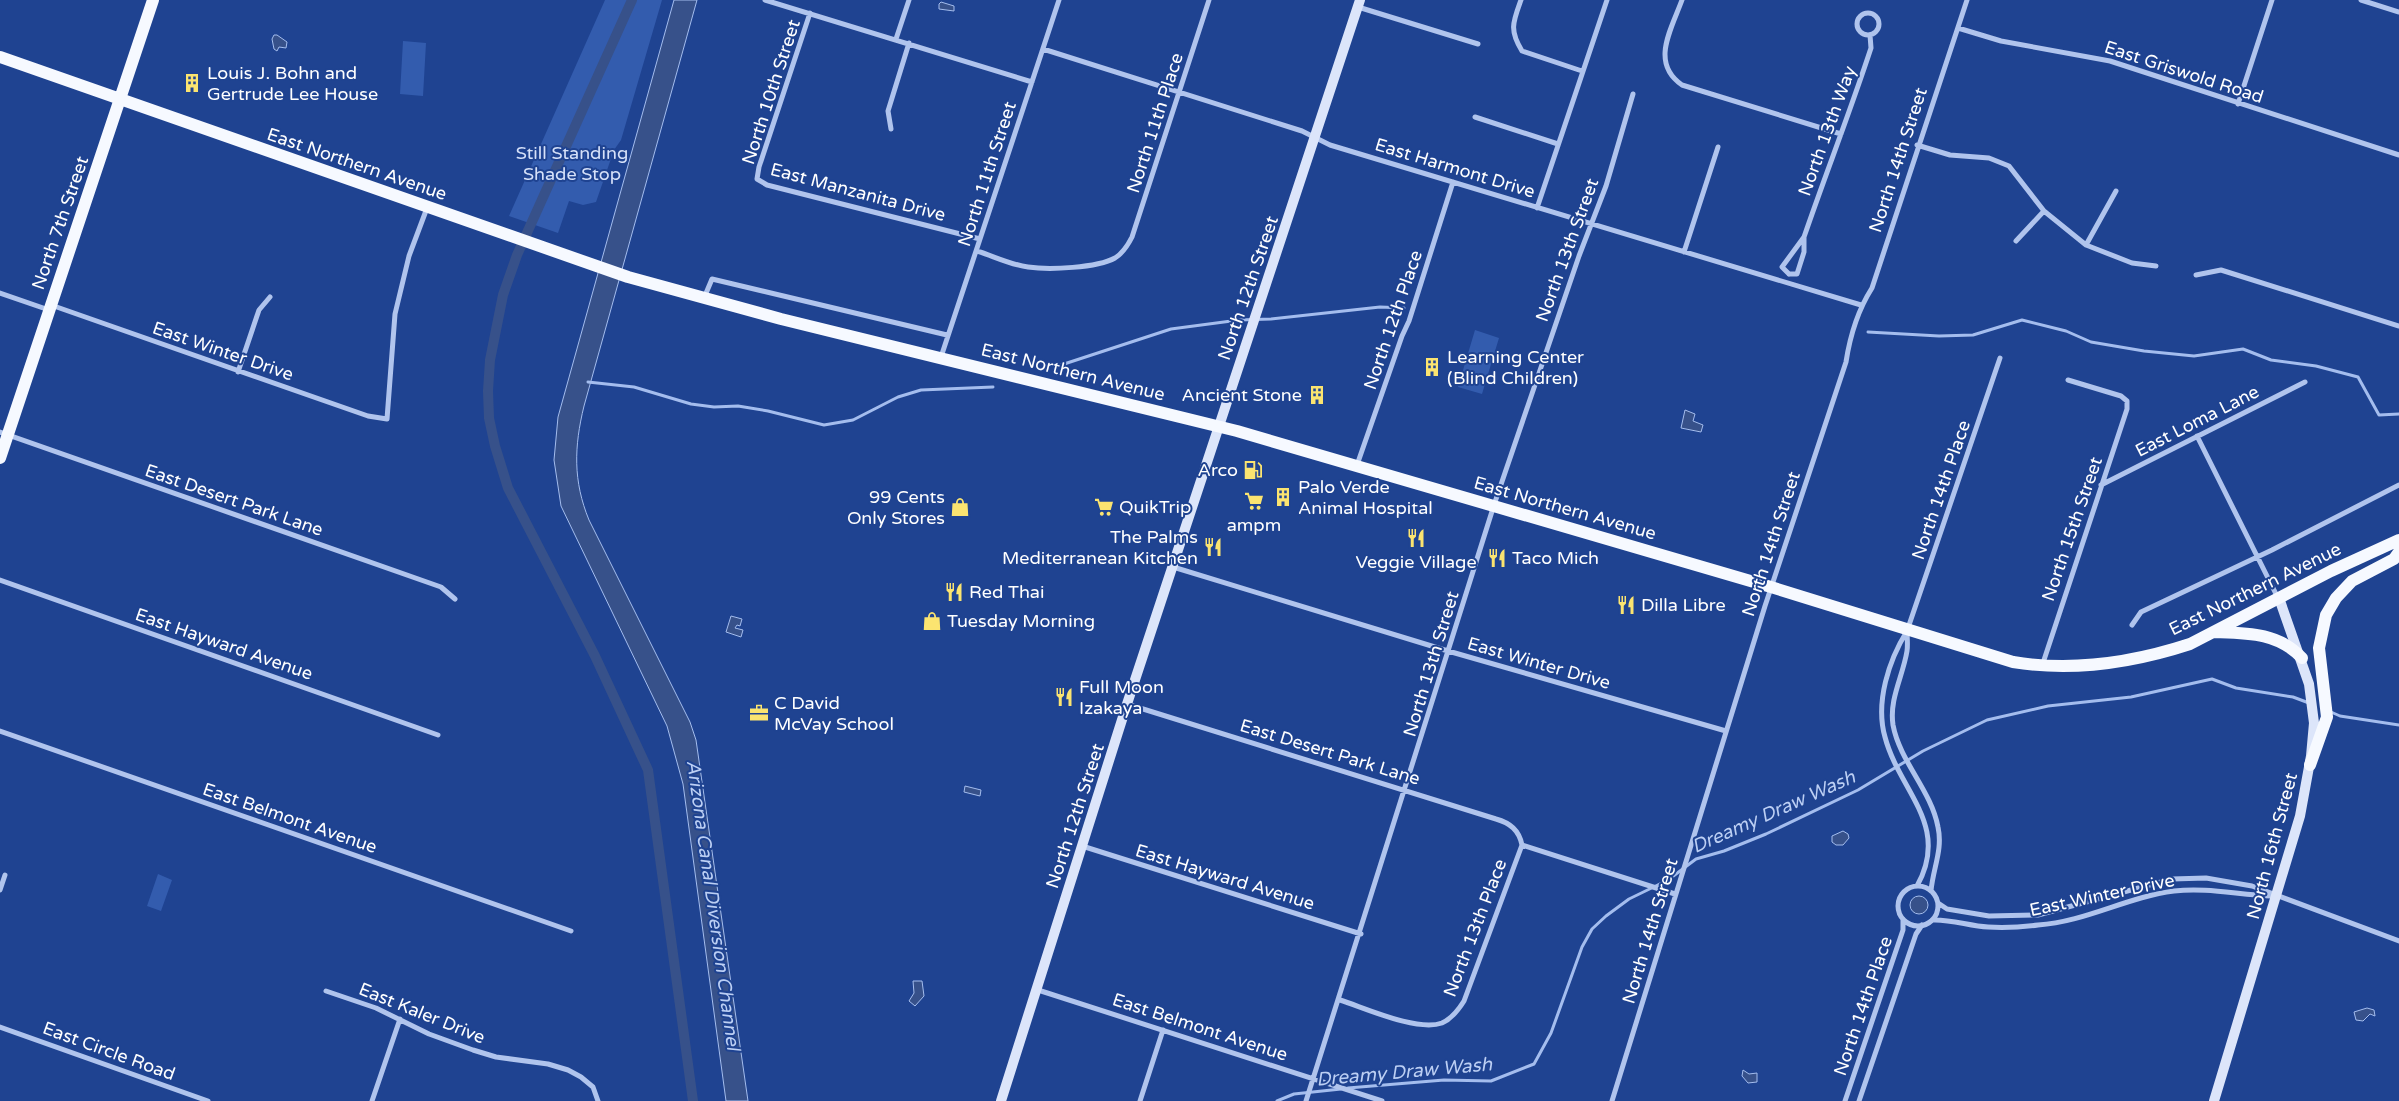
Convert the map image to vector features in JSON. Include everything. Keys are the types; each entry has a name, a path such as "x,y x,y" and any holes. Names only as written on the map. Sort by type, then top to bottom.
{"main road":[{"name":"North 7th Street","path":"0,458 4,434 50,308 153,0"},
{"name":"East Northern Avenue","path":"0,57 512,238 628,277 704,298 1219,426 1771,587 1976,652 2042,666 2082,667 2140,658 2190,644 2376,549 2399,540"},
{"path":"2310,765 2327,718 2319,648 2329,610 2336,598 2352,581 2394,559 2399,552"},
{"path":"2214,632 2266,635 2294,649 2302,658"}],"street":[{"path":"765,0 1032,82"},
{"path":"896,39 909,0"},
{"name":"North 11th Street","path":"941,357 1059,0"},
{"name":"North 11th Place","path":"977,251 1026,267 1042,268 1099,263 1115,258 1122,253 1132,237 1209,0"},
{"path":"1521,0 1513,23 1514,37 1522,50 1582,71"},
{"path":"1537,208 1607,0"},
{"path":"1682,0 1664,55 1666,70 1682,85 1841,134"},
{"name":"North 14th Street","path":"1612,1101 1771,587 1846,362 1848,347 1861,305 1872,288 1917,145 1967,0"},
{"path":"2238,104 2272,0"},
{"path":"2360,0 2399,12"},
{"path":"1359,3 1478,44"},
{"name":"North 12th Street","path":"1001,1101 1038,990 1127,704 1359,3"},
{"name":"North 10th Street","path":"758,179 759,167 810,13"},
{"name":"North 13th Way","path":"1865,13 1872,14 1879,21 1878,28 1870,35 1864,34 1857,26 1859,16 1865,13"},
{"name":"East Griswold Road","path":"1958,28 2001,41 2110,61 2399,155"},
{"name":"North 13th Way","path":"1804,237 1804,252 1797,274 1789,274 1782,267 1804,237 1871,48 1870,35"},
{"path":"891,129 888,112 909,43"},
{"name":"East Harmont Drive","path":"1043,49 1302,131 1330,145 1861,305"},
{"name":"North 13th Street","path":"1306,1101 1361,934 1494,505 1591,224 1606,186 1633,94"},
{"path":"1475,117 1558,144"},
{"path":"1917,145 1950,155 1989,158 2009,166 2044,211 2086,245 2132,264 2156,266"},
{"path":"1684,252 1718,147"},
{"name":"East Manzanita Drive","path":"758,179 767,185 980,239"},
{"name":"North 12th Place","path":"1357,465 1409,321 1453,182"},
{"path":"2086,245 2116,191"},
{"name":"East Winter Drive","path":"0,293 50,308 368,416 387,419 395,314 406,266 427,208"},
{"path":"2016,241 2044,211"},
{"path":"2196,275 2221,270 2399,326"},
{"name":"North 13th Way","path":"1786,283 1789,274"},
{"path":"704,298 712,279 947,335"},
{"path":"238,372 259,310 270,297"},
{"name":"North 14th Place","path":"1845,1101 1903,930 1903,919 1899,911 1900,898 1907,889 1917,886 1928,853 1929,838 1919,805 1894,761 1884,735 1882,708 1896,650 1908,631 2000,358"},
{"name":"North 15th Street","path":"2042,666 2127,409 2127,401 2121,396 2068,380"},
{"name":"East Loma Lane","path":"2101,485 2305,382"},
{"name":"East Desert Park Lane","path":"4,434 441,587 455,599"},
{"path":"2197,436 2279,598"},
{"name":"East Northern Avenue","path":"2132,625 2141,612 2399,486"},
{"name":"East Winter Drive","path":"1172,567 1448,651 1726,731"},
{"name":"East Hayward Avenue","path":"0,580 438,735"},
{"name":"North 16th Street","path":"2214,1101 2277,896 2303,804 2310,765 2314,723 2311,693 2302,658 2279,598"},
{"name":"North 14th Place","path":"1908,631 1907,651 1896,692 1893,717 1895,732 1904,754 1928,800 1938,826 1940,853 1931,891"},
{"name":"East Desert Park Lane","path":"1127,704 1506,822 1520,835"},
{"name":"East Belmont Avenue","path":"0,731 571,931"},
{"name":"North 13th Place","path":"1340,1000 1420,1024 1441,1023 1452,1016 1464,1001 1522,845 1520,835"},
{"path":"1522,845 1676,894"},
{"name":"East Hayward Avenue","path":"1082,846 1361,934"},
{"path":"0,890 5,875"},
{"name":"East Winter Drive","path":"1938,903 1947,909 1990,916 2038,914 2172,879 2206,878 2252,886 2399,941"},
{"path":"1917,886 1931,891 1938,903 1937,912 1932,920 1922,925"},
{"name":"East Winter Drive","path":"1932,920 1941,919 1989,927 2040,925 2079,918 2142,898 2172,891 2205,889 2277,896"},
{"name":"North 14th Place","path":"1859,1101 1916,934 1922,925 1912,924 1903,919"},
{"name":"East Kaler Drive","path":"326,990 376,1008 429,1034 496,1057 548,1064 568,1070 592,1087 598,1101"},
{"name":"East Belmont Avenue","path":"1038,990 1382,1101"},
{"path":"372,1101 400,1019"},
{"name":"East Circle Road","path":"0,1027 208,1101"},
{"path":"1140,1101 1163,1030"}],"green space":[{"name":"Still Standing Shade Stop","path":"605,0 662,0 621,140 614,150 596,202 583,205 569,201 558,233 509,216"},
{"path":"403,41 426,43 423,96 400,94"},
{"path":"1475,330 1499,338 1482,394 1458,387"},
{"path":"158,874 172,880 161,911 147,906"}],"water":[{"name":"Arizona Canal Diversion Channel","path":"674,0 697,0 584,406 578,436 577,464 580,492 589,520 690,722 696,740 748,1101 726,1101 683,784 667,726 561,506 554,460 558,417"},
{"path":"941,2 954,6 954,11 939,9"},
{"path":"274,35 287,42 286,48 279,47 277,51 274,49 272,39"},
{"path":"1685,410 1695,414 1693,421 1703,425 1701,432 1681,428"},
{"path":"731,616 742,619 740,626 737,625 735,628 743,630 741,637 726,632"},
{"path":"965,786 981,790 980,796 964,792"},
{"path":"1843,831 1848,834 1849,838 1843,845 1836,845 1832,842 1832,836"},
{"path":"1919,896 1925,899 1928,905 1925,911 1919,914 1913,911 1910,905 1913,899"},
{"path":"913,981 922,981 924,996 915,1006 909,1001 914,993"},
{"path":"2367,1008 2374,1010 2375,1016 2370,1014 2363,1021 2356,1020 2354,1012"},
{"path":"1743,1070 1749,1074 1757,1073 1757,1082 1748,1083 1742,1076"}],"waterway":[{"path":"632,0 517,255 503,295 490,360 489,418 495,446 508,488 595,656 648,770 693,1101"},
{"path":"1061,365 1171,329 1239,320 1271,319 1380,307 1404,308"},
{"path":"1868,332 1939,336 1973,335 2022,320 2066,331 2091,342 2144,351 2194,356 2243,349 2271,360 2316,366 2358,377 2379,415 2399,414"},
{"path":"588,382 634,387 691,404 714,407 738,406 768,411 824,425 853,420 898,397 921,390 993,387"},
{"name":"Dreamy Draw Wash","path":"1348,1088 1444,1080 1491,1081 1534,1064 1551,1033 1582,947 1592,929 1606,916 1629,899 1668,880 1696,859 1724,851 1766,834 1858,790 1923,751 1987,720 2048,706 2131,697 2212,679 2236,688 2293,697 2309,703"},
{"name":"Dreamy Draw Wash","path":"2331,712 2340,716 2399,725"},
{"name":"Dreamy Draw Wash","path":"1277,1101 1294,1094 1341,1089"}],"place":[{"name":"Louis J. Bohn and Gertrude Lee House","path":"192,83"},
{"name":"Learning Center (Blind Children)","path":"1432,367"},
{"name":"Ancient Stone","path":"1317,395"},
{"name":"Arco","path":"1253,470"},
{"name":"Palo Verde Animal Hospital","path":"1283,497"},
{"name":"ampm","path":"1254,501"},
{"name":"99 Cents Only Stores","path":"960,507"},
{"name":"QuikTrip","path":"1104,507"},
{"name":"Veggie Village","path":"1416,538"},
{"name":"The Palms Mediterranean Kitchen","path":"1213,547"},
{"name":"Taco Mich","path":"1497,558"},
{"name":"Red Thai","path":"954,592"},
{"name":"Dilla Libre","path":"1626,605"},
{"name":"Tuesday Morning","path":"932,621"},
{"name":"Full Moon Izakaya","path":"1064,697"},
{"name":"C David McVay School","path":"759,713"}]}
